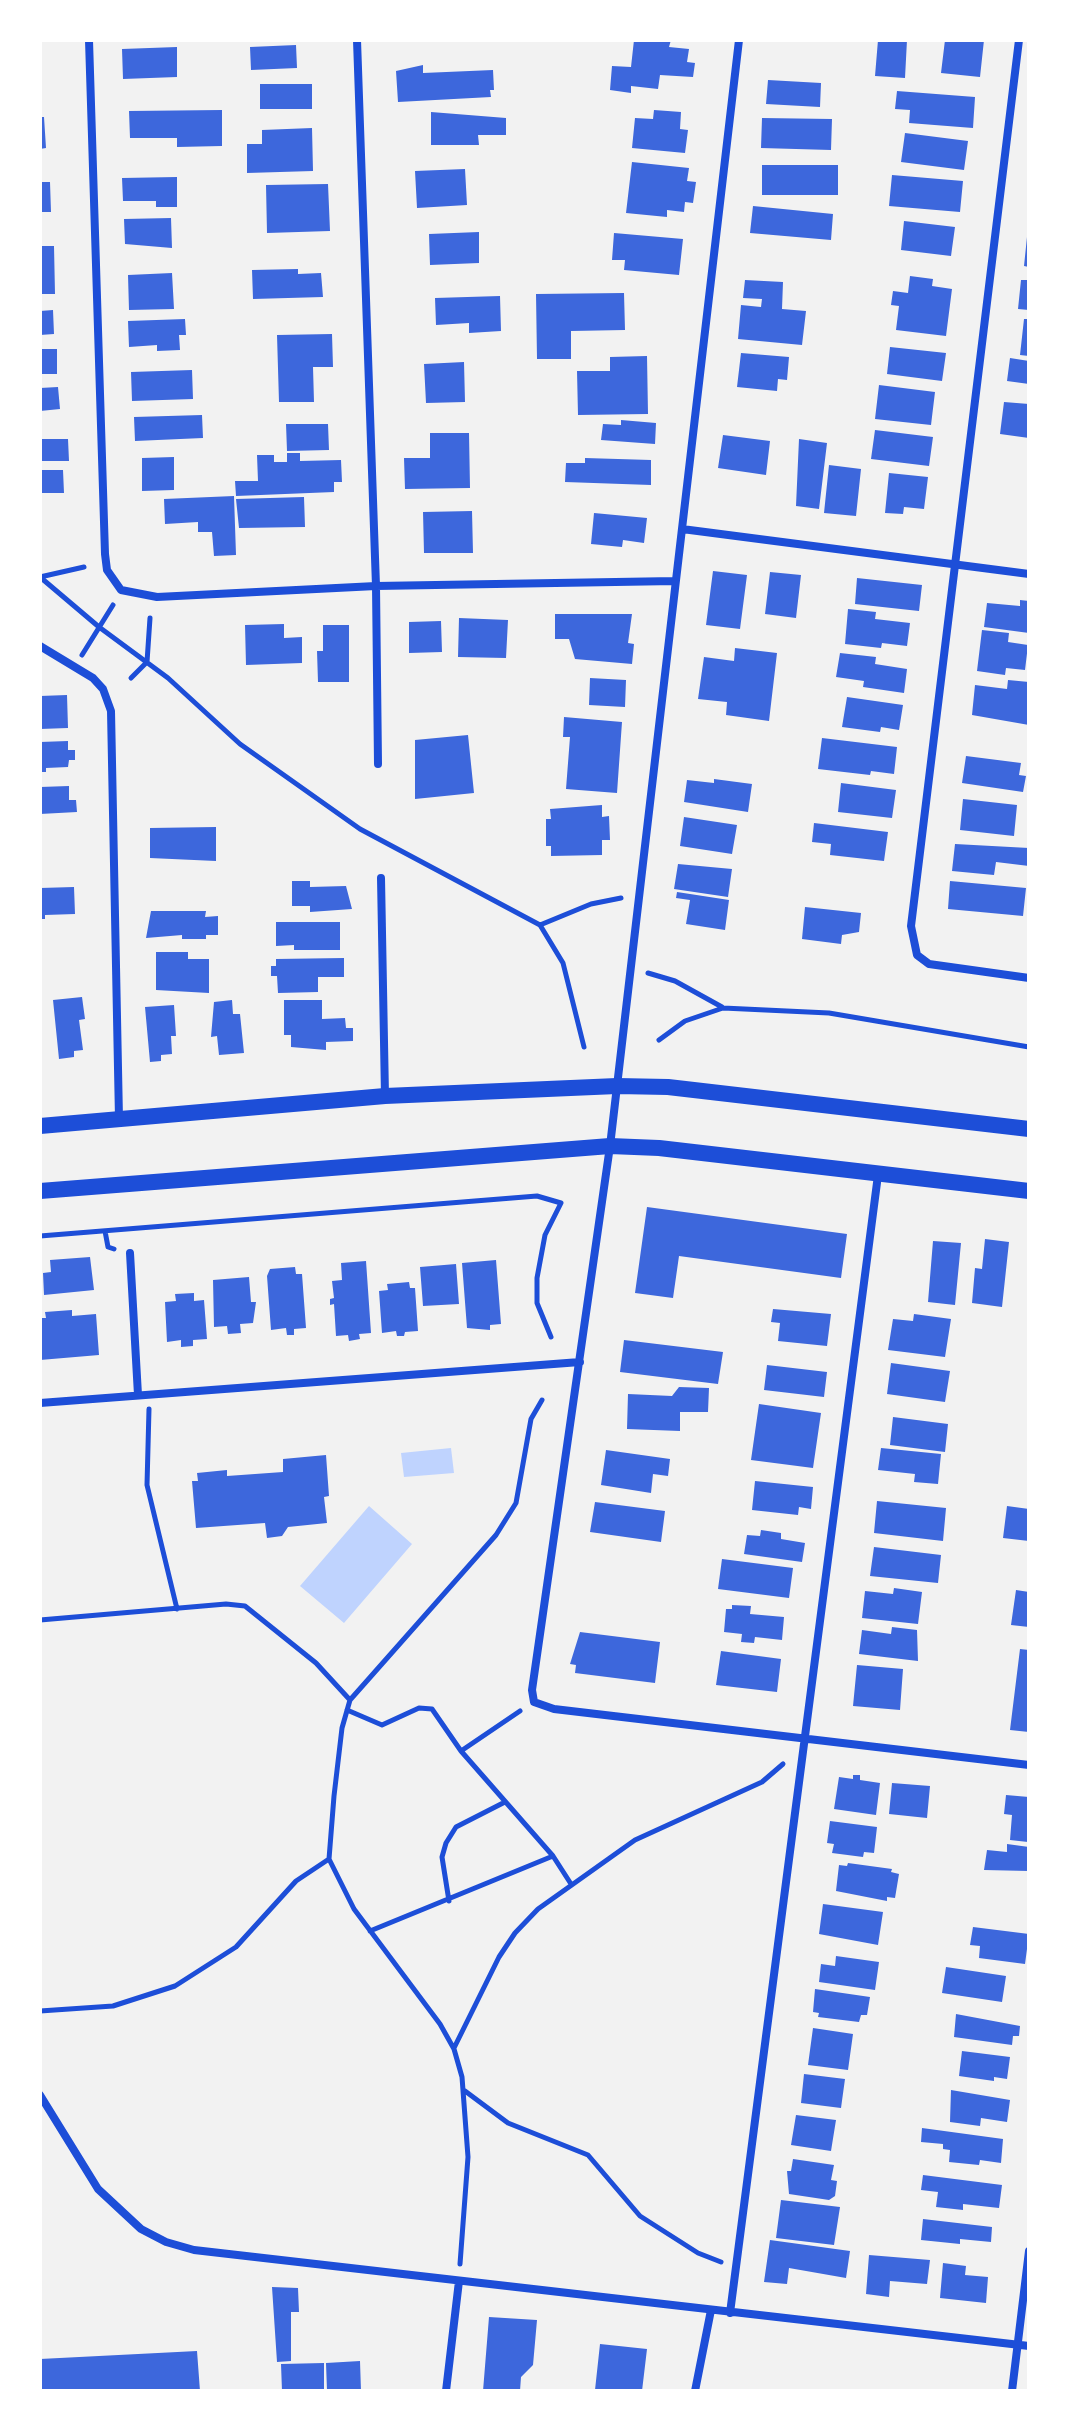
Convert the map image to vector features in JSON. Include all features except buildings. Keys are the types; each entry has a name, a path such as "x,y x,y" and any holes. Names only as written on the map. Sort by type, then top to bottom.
{"main road":[{"path":"40,1126 385,1096 617,1086 668,1087 1029,1129"},
{"path":"40,1191 610,1146 659,1148 1029,1191"}],"street":[{"path":"89,40 105,554 107,570 121,590 157,597 376,586 675,581"},
{"path":"357,40 376,586 378,764"},
{"path":"739,40 610,1146 532,1690 534,1702 554,1709 1029,1765"},
{"path":"1019,40 912,941 917,955 929,964 1029,978"},
{"path":"682,529 1029,574"},
{"path":"40,646 93,678 103,689 111,711 119,1119"},
{"path":"381,878 385,1096"},
{"path":"730,2313 878,1175"},
{"path":"130,1253 138,1395"},
{"path":"40,1403 580,1362"},
{"path":"40,2095 98,2189 141,2229 166,2242 217,2253 1029,2346"},
{"path":"1012,2391 1029,2251"},
{"path":"446,2391 459,2281"},
{"path":"695,2391 711,2310"}],"path":[{"path":"40,577 84,567"},
{"path":"40,577 99,627 147,662 257,757 360,829 540,925 563,963 584,1047"},
{"path":"75,668 121,590"},
{"path":"131,678 147,662 150,618"},
{"path":"540,925 591,904 638,894"},
{"path":"629,971 675,981 723,1008"},
{"path":"659,1040 685,1021 723,1008 829,1013 1029,1047"},
{"path":"40,1236 537,1196 561,1203 545,1235 537,1278 540,1313 551,1337"},
{"path":"149,1394 147,1485 177,1609"},
{"path":"459,2281 468,2157 464,2090 454,2049 422,1996 354,1909 329,1859 342,1728 350,1700 496,1535 510,1514 516,1503 531,1419 542,1400"},
{"path":"40,1620 245,1606 316,1663 350,1700"},
{"path":"461,1751 534,1702"},
{"path":"347,1710 382,1725 419,1708 432,1709 461,1751 553,1856 571,1884"},
{"path":"454,2049 499,1957 515,1933 571,1884 635,1840 762,1782 783,1764"},
{"path":"449,1901 442,1857 446,1843 456,1827 505,1802"},
{"path":"370,1931 553,1856"},
{"path":"40,2011 113,2006 175,1986 236,1947 296,1881 329,1859"},
{"path":"464,2090 508,2123 588,2155 640,2216 698,2253 736,2269"}],"water":[{"path":"451,1448 454,1473 404,1477 401,1453"},
{"path":"369,1506 412,1544 344,1623 300,1586"}]}
